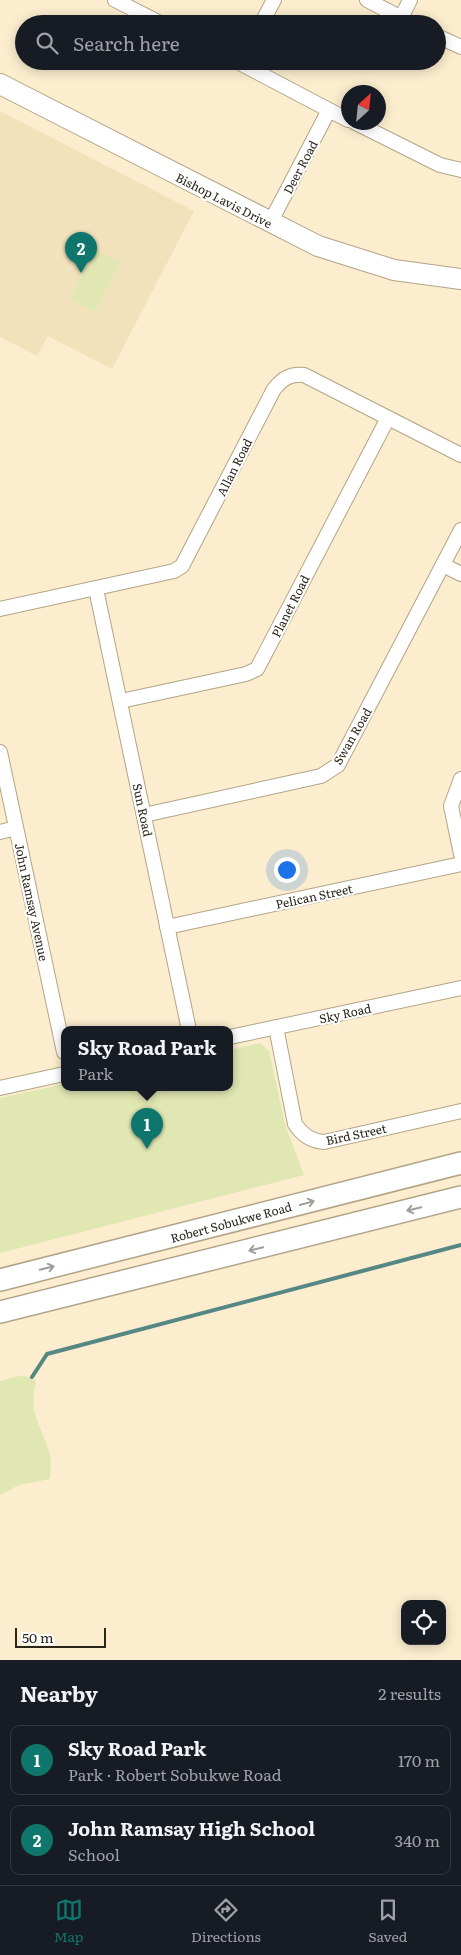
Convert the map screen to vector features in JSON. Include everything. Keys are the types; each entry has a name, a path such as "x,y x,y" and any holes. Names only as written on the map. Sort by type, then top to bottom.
{"main road":[{"name":"Robert Sobukwe Road","path":"0,1280 461,1163"},
{"path":"0,1312 461,1197"}],"street":[{"path":"115,0 144,15"},
{"path":"266,15 274,0"},
{"path":"367,0 396,15"},
{"path":"408,15 410,0"},
{"path":"446,40 461,47"},
{"path":"255,70 341,116"},
{"name":"Bishop Lavis Drive","path":"0,84 318,246 368,263 422,275 461,279"},
{"name":"Deer Road","path":"270,223 329,110"},
{"path":"370,130 440,166 461,170"},
{"name":"Allan Road","path":"0,609 174,571 182,566 190,554 274,389 284,378 291,375 304,375 461,455"},
{"name":"Planet Road","path":"120,702 246,674 257,669 388,418"},
{"name":"Swan Road","path":"144,814 316,777 332,770 343,758 461,530"},
{"path":"443,565 461,574"},
{"name":"Sun Road","path":"96,589 188,1026"},
{"name":"John Ramsay Avenue","path":"0,752 61,1038"},
{"path":"461,779 451,806 461,854"},
{"path":"0,832 16,828"},
{"name":"Pelican Street","path":"166,927 461,864"},
{"name":"Sky Road","path":"233,1036 461,988"},
{"name":"Bird Street","path":"276,1027 295,1124 302,1133 312,1140 324,1142 461,1111"},
{"path":"0,1088 61,1075"}],"shaded area":[{"path":"0,111 194,211 112,369 48,336 37,356 0,337"}],"green space":[{"path":"95,250 120,262 95,312 70,299"},
{"path":"260,1043 269,1051 285,1124 304,1175 0,1253 0,1098 61,1085 61,1091 233,1091 233,1049"},
{"path":"19,1376 32,1377 36,1382 33,1402 34,1410 50,1454 50,1479 19,1485 0,1495 0,1381"}],"waterway":[{"path":"32,1377 47,1354 461,1245"}],"place":[{"name":"John Ramsay High School","path":"81,273"},
{"name":"Sky Road Park","path":"147,1149"}]}
